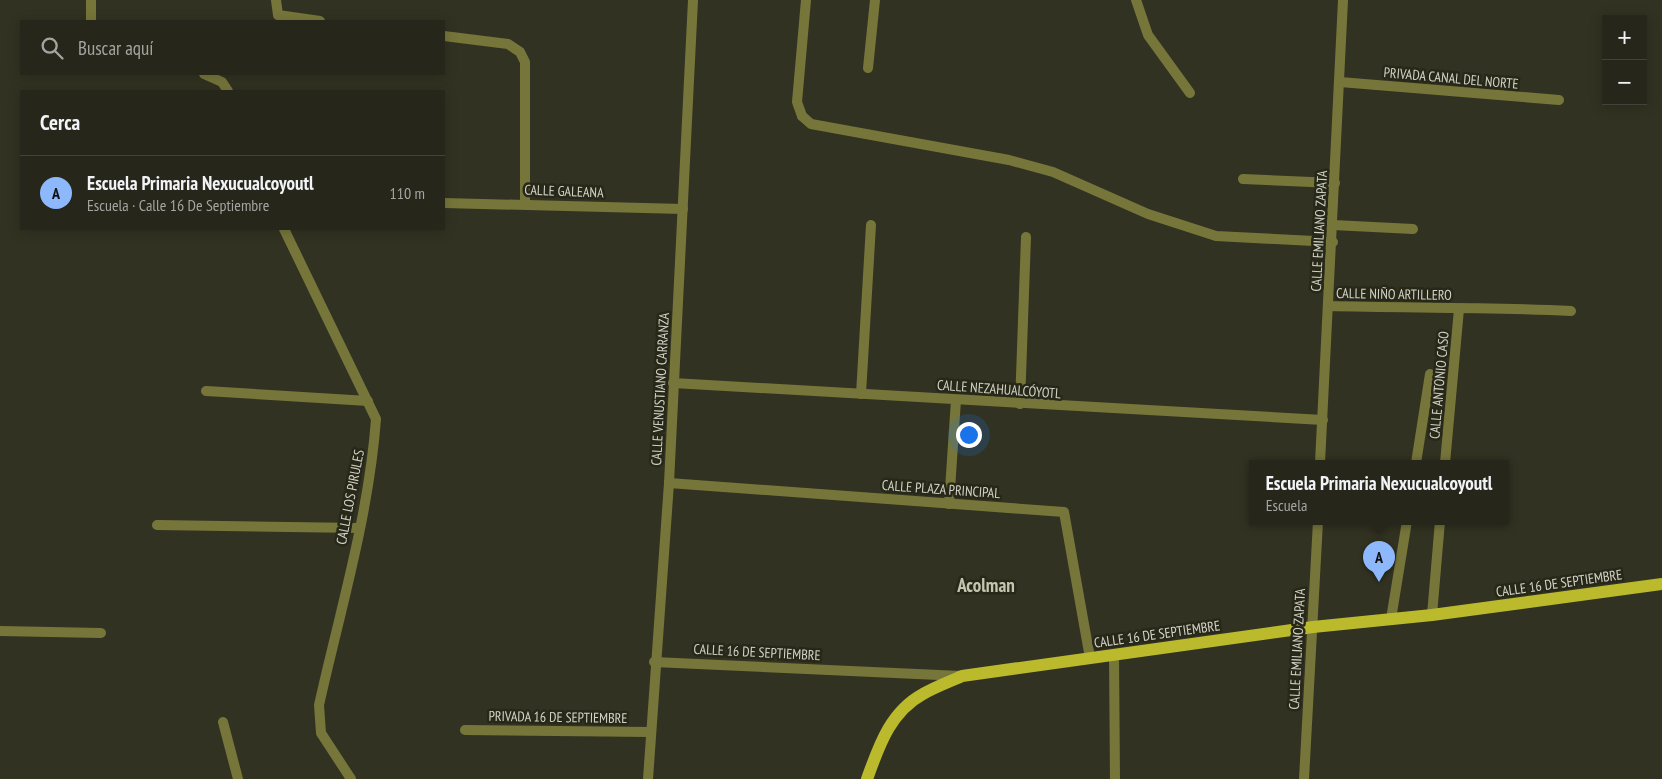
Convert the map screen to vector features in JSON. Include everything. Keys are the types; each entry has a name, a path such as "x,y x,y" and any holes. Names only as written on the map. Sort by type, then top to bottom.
{"main road":[{"name":"CALLE 16 DE SEPTIEMBRE","path":"962,676 1312,627 1432,615 1662,584"},
{"path":"867,779 883,735 900,712 922,694 962,676"}],"street":[{"path":"92,0 93,20"},
{"path":"276,0 278,15 313,20"},
{"name":"CALLE VENUSTIANO CARRANZA","path":"648,779 654,662 669,483 692,0"},
{"path":"806,0 797,102 802,116 812,124 1009,160 1052,172 1148,214 1216,236 1333,242"},
{"path":"868,68 875,0"},
{"path":"1136,0 1148,35 1190,93"},
{"name":"CALLE EMILIANO ZAPATA","path":"1320,460 1333,242 1343,0"},
{"path":"445,36 508,44 520,52 525,62 525,204"},
{"path":"206,75 222,82 227,90"},
{"name":"PRIVADA CANAL DEL NORTE","path":"1340,82 1559,100"},
{"path":"1243,179 1335,184"},
{"name":"CALLE GALEANA","path":"445,203 683,209"},
{"path":"861,394 871,225"},
{"path":"1333,226 1413,229"},
{"name":"CALLE LOS PIRULES","path":"284,230 376,419 374,451 359,528 319,705 321,733 351,779"},
{"path":"1020,404 1026,237"},
{"name":"CALLE NIÑO ARTILLERO","path":"1328,306 1459,309 1492,307 1571,311"},
{"name":"CALLE ANTONIO CASO","path":"1445,460 1459,309"},
{"path":"1416,460 1430,374"},
{"name":"CALLE NEZAHUALCÓYOTL","path":"673,383 1323,420"},
{"path":"206,391 368,401"},
{"path":"949,504 956,400"},
{"name":"CALLE PLAZA PRINCIPAL","path":"669,483 1064,512 1090,658"},
{"path":"157,525 359,528"},
{"name":"CALLE EMILIANO ZAPATA","path":"1304,779 1318,525"},
{"path":"1391,620 1406,525"},
{"path":"1432,615 1440,525"},
{"path":"0,631 101,634"},
{"path":"1114,655 1115,779"},
{"name":"CALLE 16 DE SEPTIEMBRE","path":"654,662 962,676"},
{"path":"223,722 238,779"},
{"name":"PRIVADA 16 DE SEPTIEMBRE","path":"465,730 650,732"}],"place":[{"name":"Escuela Primaria Nexucualcoyoutl","path":"1379,582"}],"district":[{"name":"Acolman","path":"986,585"}]}
